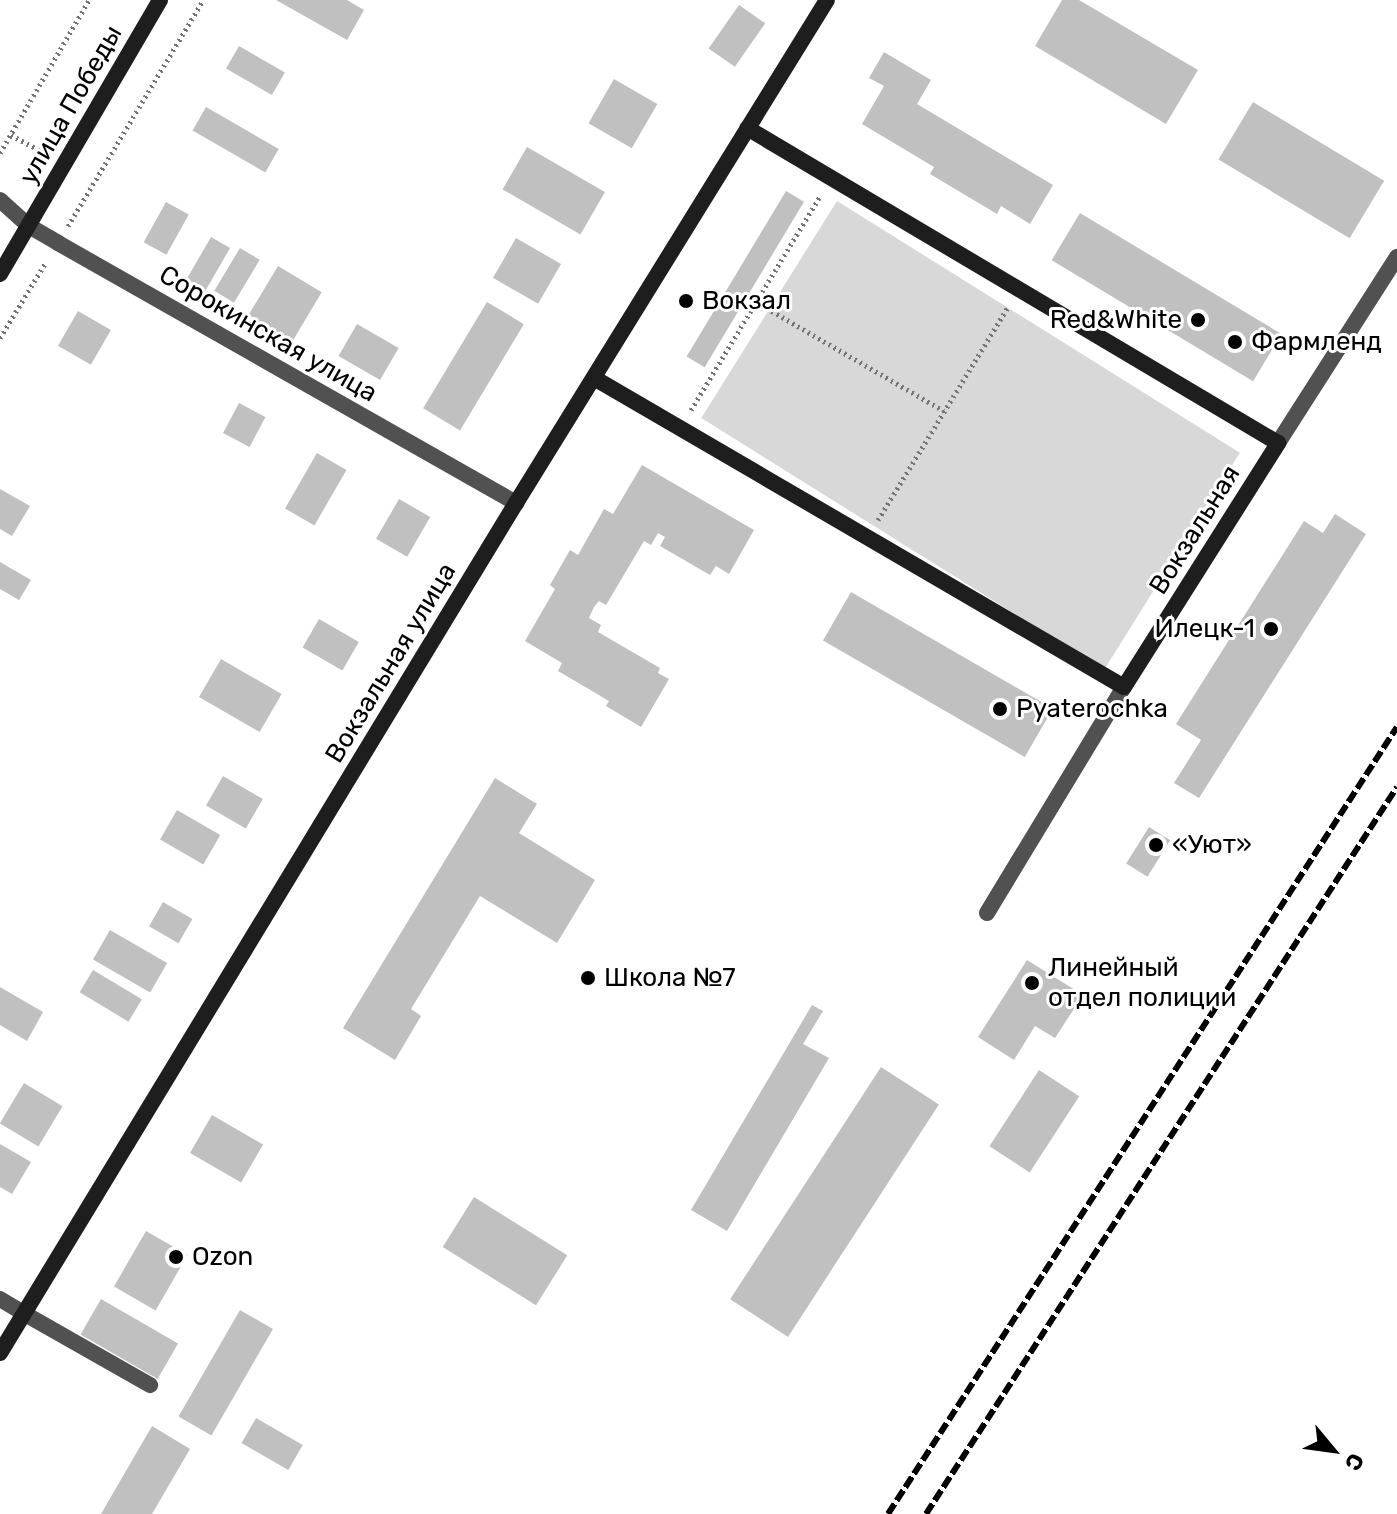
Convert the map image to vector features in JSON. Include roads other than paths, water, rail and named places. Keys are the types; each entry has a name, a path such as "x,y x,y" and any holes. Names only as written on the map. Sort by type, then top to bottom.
{"street":[{"name":"улица Победы","path":"0,274 160,0"},
{"name":"Вокзальная улица","path":"0,1353 516,503 827,0"},
{"path":"747,128 1278,443 1397,257"},
{"name":"Сорокинская улица","path":"0,200 29,226 516,503"},
{"path":"594,378 1124,687 987,913"},
{"name":"Вокзальная","path":"1124,687 1278,443"},
{"path":"0,1299 150,1385"}],"railway":[{"path":"888,1514 1397,727"},
{"path":"926,1514 1397,787"}],"place":[{"name":"Вокзал","path":"686,301"},
{"name":"Red&White","path":"1198,320"},
{"name":"Фармленд","path":"1235,342"},
{"name":"Илецк-1","path":"1271,629"},
{"name":"Pyaterochka","path":"1000,709"},
{"name":"«Уют»","path":"1156,845"},
{"name":"Школа №7","path":"588,978"},
{"name":"Линейный отдел полиции","path":"1032,983"},
{"name":"Ozon","path":"176,1257"}]}
